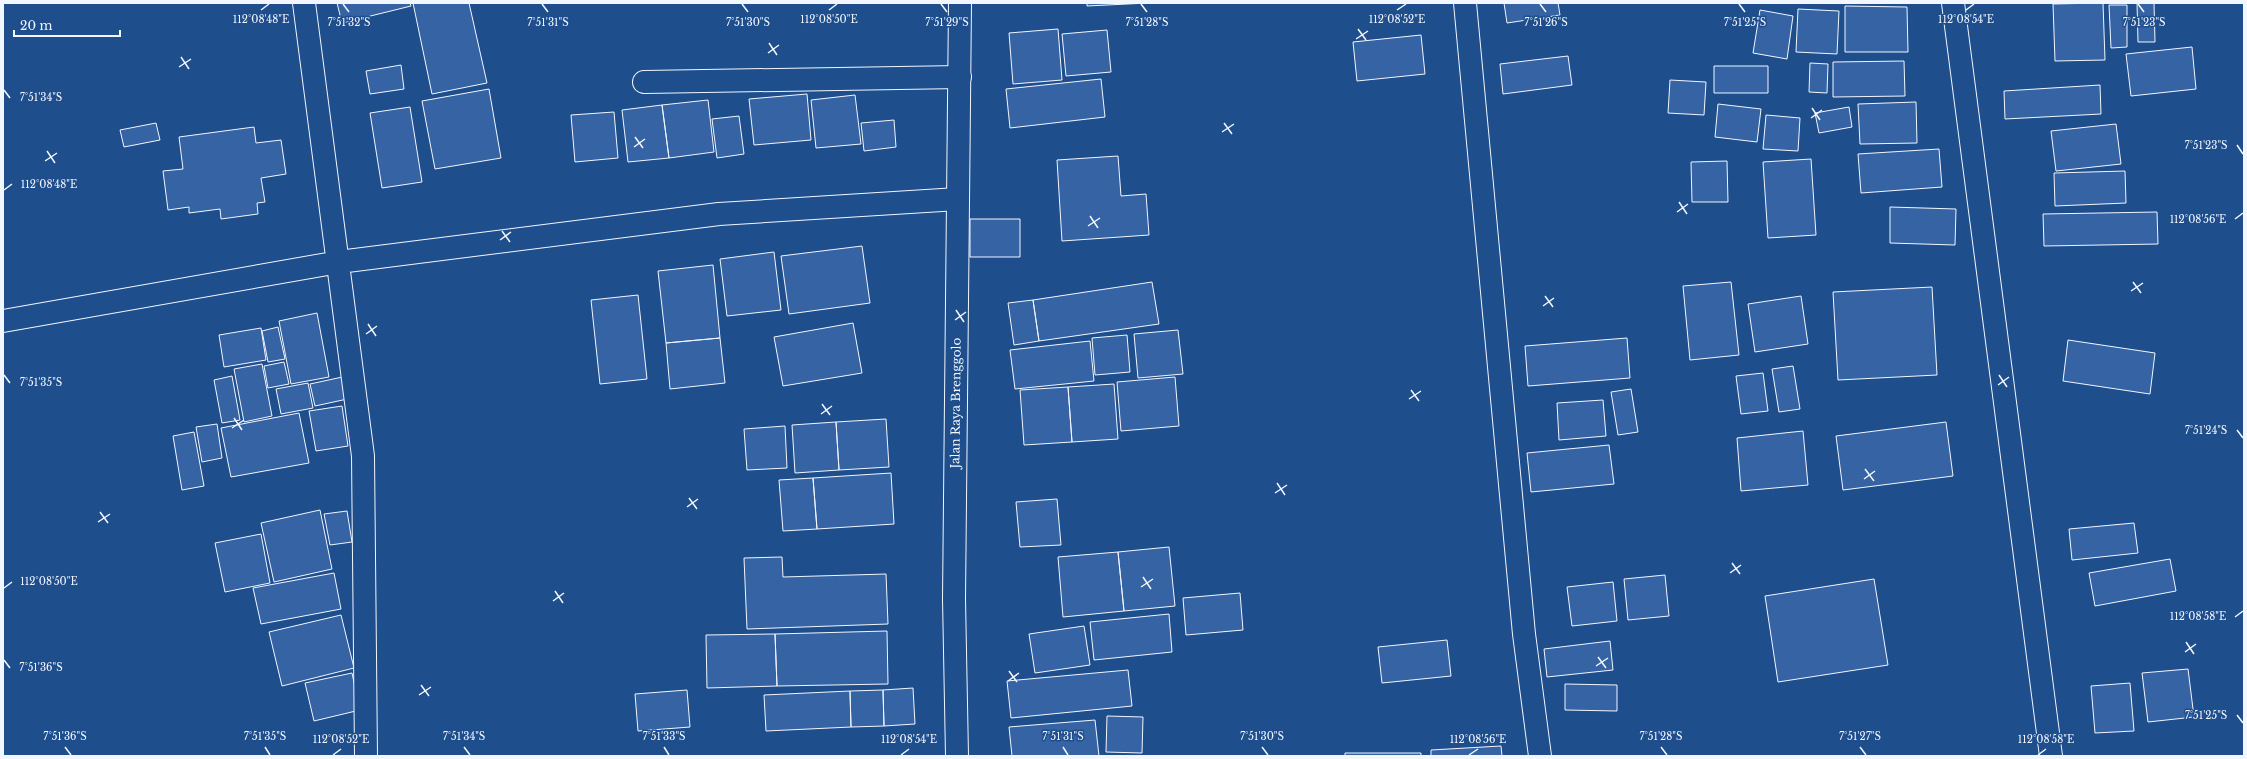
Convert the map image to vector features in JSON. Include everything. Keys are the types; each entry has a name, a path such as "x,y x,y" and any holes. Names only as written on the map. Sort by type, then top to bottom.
{"street":[{"path":"304,3 339,262 363,456 366,756"},
{"name":"Jalan Raya Brenggolo","path":"957,756 954,599 960,3"},
{"path":"1465,3 1524,626 1540,756"},
{"path":"1953,3 2051,756"},
{"path":"644,82 960,77"},
{"path":"3,321 339,262 719,214 958,199"}],"building":[{"path":"337,3 410,3 411,6 342,23"},
{"path":"413,3 469,3 487,83 432,94"},
{"path":"1087,3 1148,3 1087,6"},
{"path":"1504,3 1558,3 1560,15 1507,23"},
{"path":"2103,3 2105,60 2055,61 2053,4"},
{"path":"2137,3 2154,3 2155,42 2138,42"},
{"path":"2109,5 2127,5 2127,47 2111,48"},
{"path":"1845,6 1907,7 1908,52 1845,52"},
{"path":"1798,9 1839,11 1837,54 1796,52"},
{"path":"1760,10 1793,16 1787,59 1753,53"},
{"path":"1058,29 1062,80 1013,84 1009,33"},
{"path":"1107,30 1111,72 1066,76 1062,34"},
{"path":"1421,35 1425,74 1357,81 1353,42"},
{"path":"2192,47 2196,89 2131,96 2126,54"},
{"path":"1568,56 1572,85 1503,94 1500,64"},
{"path":"1904,61 1905,96 1833,97 1833,62"},
{"path":"1810,63 1828,64 1827,93 1809,92"},
{"path":"401,65 404,89 370,94 366,71"},
{"path":"1714,66 1768,66 1768,93 1714,93"},
{"path":"1101,79 1105,117 1010,128 1006,89"},
{"path":"1670,80 1706,82 1704,115 1668,113"},
{"path":"2100,85 2101,114 2005,119 2004,91"},
{"path":"489,89 501,158 435,169 422,101"},
{"path":"807,94 811,140 754,145 749,99"},
{"path":"855,95 861,144 816,148 811,100"},
{"path":"708,100 714,152 669,158 662,105"},
{"path":"1916,102 1917,143 1860,144 1858,104"},
{"path":"1718,104 1761,109 1757,142 1715,137"},
{"path":"662,105 669,158 628,162 622,110"},
{"path":"410,107 422,182 382,188 370,113"},
{"path":"1849,107 1852,127 1819,133 1815,113"},
{"path":"614,112 618,158 575,162 571,115"},
{"path":"1766,115 1800,118 1798,151 1763,149"},
{"path":"739,116 744,154 717,158 712,119"},
{"path":"894,120 896,147 864,151 861,123"},
{"path":"156,123 160,140 124,147 120,130"},
{"path":"2116,124 2121,164 2056,171 2051,131"},
{"path":"254,127 256,143 281,140 286,174 261,178 265,202 257,203 258,214 221,219 220,209 189,213 189,207 168,210 163,171 183,169 179,137"},
{"path":"1939,149 1942,187 1861,193 1858,154"},
{"path":"1118,156 1121,196 1146,194 1149,235 1062,241 1057,160"},
{"path":"1811,159 1816,235 1768,238 1763,162"},
{"path":"1727,161 1728,202 1692,202 1691,162"},
{"path":"2125,171 2126,203 2055,206 2054,173"},
{"path":"1890,207 1956,209 1955,245 1890,243"},
{"path":"2157,212 2158,244 2044,246 2043,214"},
{"path":"970,219 1020,219 1020,257 970,257"},
{"path":"862,246 870,303 789,314 781,256"},
{"path":"774,252 781,310 727,316 720,259"},
{"path":"713,265 720,338 666,343 658,271"},
{"path":"1152,282 1159,324 1039,341 1033,300"},
{"path":"1731,282 1739,355 1690,360 1683,286"},
{"path":"1932,287 1937,375 1838,380 1833,292"},
{"path":"638,295 647,379 600,384 591,300"},
{"path":"1801,296 1808,344 1755,352 1748,304"},
{"path":"1033,300 1039,341 1014,345 1008,303"},
{"path":"317,313 329,377 291,384 279,321"},
{"path":"853,323 862,373 783,386 774,337"},
{"path":"278,327 285,359 268,362 262,331"},
{"path":"261,328 266,360 224,367 219,335"},
{"path":"1178,330 1183,374 1138,378 1134,334"},
{"path":"1127,335 1130,372 1095,375 1092,338"},
{"path":"720,338 725,383 670,389 666,343"},
{"path":"1627,338 1630,378 1528,386 1525,346"},
{"path":"2068,340 2155,353 2150,394 2063,381"},
{"path":"1090,341 1094,381 1015,389 1010,350"},
{"path":"284,362 289,384 268,388 264,366"},
{"path":"262,364 272,416 244,422 234,369"},
{"path":"1793,366 1800,409 1779,412 1772,369"},
{"path":"1763,373 1768,411 1741,414 1736,376"},
{"path":"232,376 240,420 222,423 214,380"},
{"path":"347,376 352,398 315,406 310,384"},
{"path":"1175,377 1179,426 1121,431 1117,382"},
{"path":"308,383 313,408 281,414 276,389"},
{"path":"1114,384 1118,439 1072,442 1068,387"},
{"path":"1068,387 1072,442 1024,445 1020,390"},
{"path":"1631,389 1638,432 1618,435 1611,392"},
{"path":"1603,400 1606,436 1559,440 1557,403"},
{"path":"342,406 348,446 316,451 309,411"},
{"path":"299,413 309,463 231,477 221,428"},
{"path":"886,419 889,467 839,470 836,422"},
{"path":"836,422 839,470 795,473 792,425"},
{"path":"1946,422 1953,476 1843,490 1836,436"},
{"path":"217,424 222,458 202,462 196,427"},
{"path":"785,426 787,468 747,470 744,429"},
{"path":"1803,431 1808,485 1741,491 1737,438"},
{"path":"194,432 204,486 182,490 173,436"},
{"path":"1609,445 1614,484 1531,492 1527,453"},
{"path":"891,473 894,524 817,529 813,478"},
{"path":"813,478 817,529 783,531 779,480"},
{"path":"1057,499 1061,545 1020,547 1016,502"},
{"path":"320,510 332,569 274,582 261,523"},
{"path":"347,511 352,542 330,545 324,514"},
{"path":"2134,523 2138,553 2072,560 2069,529"},
{"path":"261,534 270,583 225,592 215,543"},
{"path":"1169,547 1175,606 1124,611 1118,552"},
{"path":"1118,552 1124,611 1063,617 1058,557"},
{"path":"782,557 783,577 886,574 888,624 747,629 744,558"},
{"path":"2170,559 2176,591 2095,606 2089,573"},
{"path":"334,573 341,609 261,624 253,588"},
{"path":"1665,575 1669,616 1628,620 1624,579"},
{"path":"1874,579 1888,665 1778,682 1765,596"},
{"path":"1613,582 1617,621 1572,626 1567,587"},
{"path":"1240,593 1243,630 1186,635 1183,598"},
{"path":"1169,614 1172,652 1094,660 1090,622"},
{"path":"341,615 354,668 282,686 269,632"},
{"path":"1084,626 1090,665 1035,673 1029,634"},
{"path":"887,631 888,684 777,686 775,634"},
{"path":"775,634 777,686 707,688 706,635"},
{"path":"1447,640 1451,676 1382,683 1378,647"},
{"path":"1610,641 1613,670 1547,677 1544,649"},
{"path":"2188,669 2194,717 2148,722 2142,673"},
{"path":"1128,670 1132,706 1011,718 1007,681"},
{"path":"352,673 360,710 314,721 305,683"},
{"path":"2130,683 2134,731 2095,733 2091,686"},
{"path":"1565,684 1617,685 1617,711 1565,710"},
{"path":"913,688 915,724 884,726 883,690"},
{"path":"687,690 690,727 638,731 635,694"},
{"path":"883,690 884,726 851,727 850,691"},
{"path":"850,691 851,727 766,731 764,695"},
{"path":"1107,716 1143,717 1142,753 1106,752"},
{"path":"1095,720 1099,756 1012,756 1009,727"},
{"path":"1501,746 1502,756 1431,756 1431,750"},
{"path":"1345,753 1421,753 1421,756 1345,756"}]}
